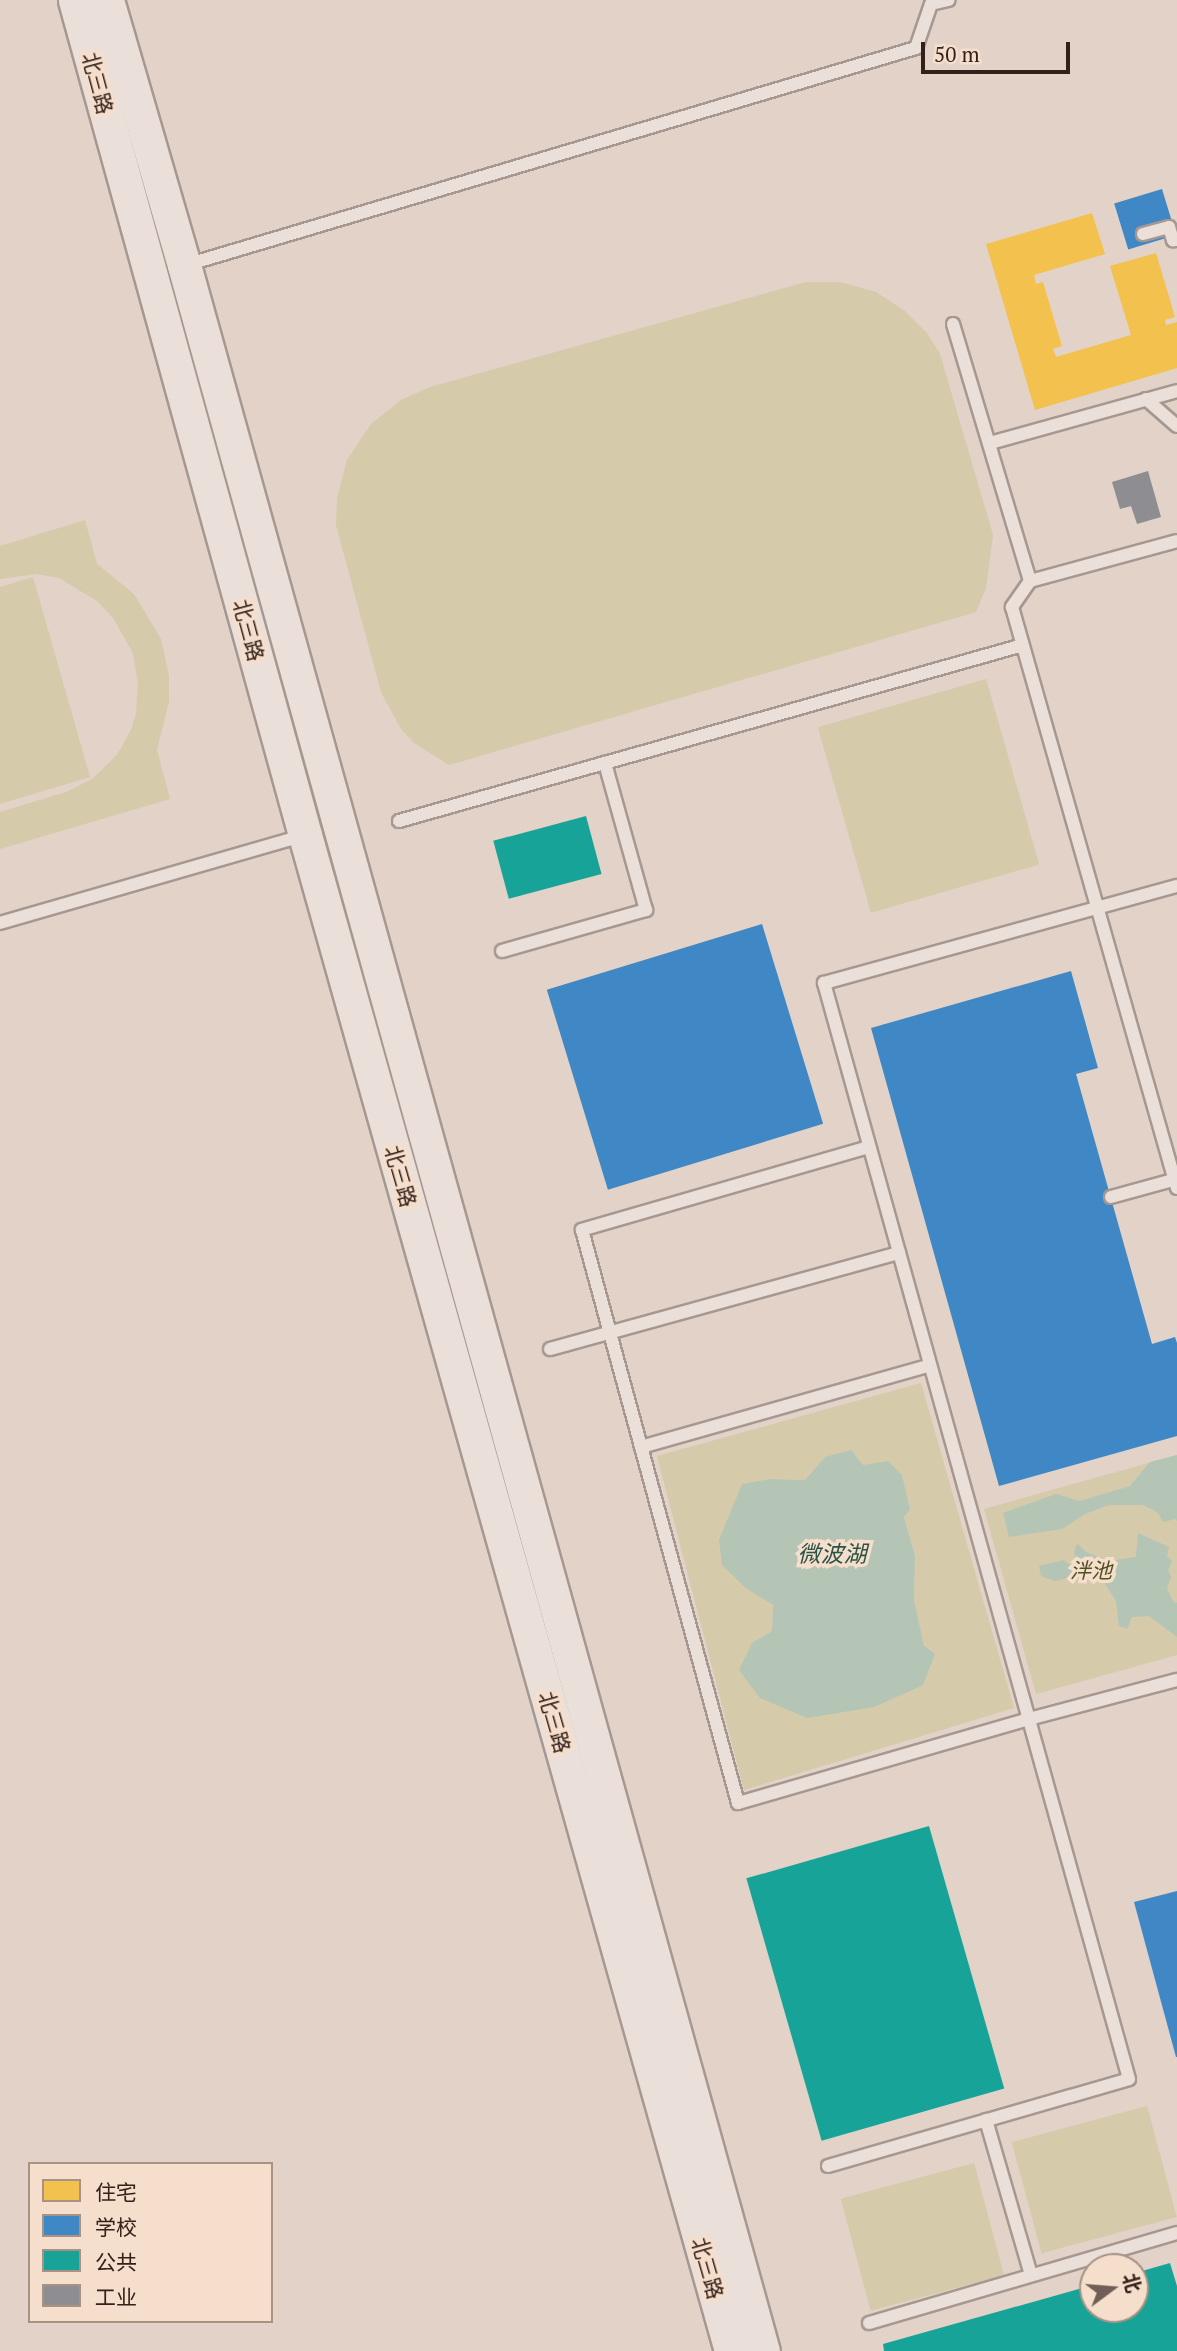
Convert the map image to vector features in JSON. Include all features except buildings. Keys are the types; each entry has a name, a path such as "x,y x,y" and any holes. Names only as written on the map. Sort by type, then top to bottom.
{"main road":[{"name":"北三路","path":"75,0 305,835 732,2351"},
{"name":"北三路","path":"107,0 184,265 763,2351"}],"lane":[{"path":"184,265 916,48 931,4 949,0"},
{"path":"1143,234 1169,227 1174,240 1177,240"},
{"path":"953,324 1030,581"},
{"path":"990,443 1177,391"},
{"path":"1146,399 1177,426"},
{"path":"1111,1197 1176,1182 1013,607 1030,581 1177,541"},
{"path":"399,821 1023,645"},
{"path":"502,951 646,910 605,763"},
{"path":"0,923 305,835"},
{"path":"828,2166 1129,2078 824,983 1177,886"},
{"path":"869,1147 582,1230 738,1803 1029,1719 1177,1681"},
{"path":"550,1349 899,1253"},
{"path":"641,1447 930,1365"},
{"path":"986,2120 1031,2275"},
{"path":"869,2323 1177,2233"}],"green space":[{"path":"806,282 840,282 876,292 905,311 927,333 940,354 993,535 986,588 976,612 449,765 414,743 401,729 381,692 336,525 337,498 347,460 371,424 401,400 430,387"},
{"path":"85,520 97,564 134,594 161,639 169,676 169,702 157,750 170,799 0,849 0,812 66,792 92,779 117,755 131,730 136,713 138,684 133,653 113,618 97,601 59,578 36,574 0,579 0,546"},
{"path":"33,577 90,777 0,804 0,587"},
{"path":"986,679 1039,865 871,913 818,727"},
{"path":"921,1383 1014,1708 744,1790 657,1456","holes":["825,1457 902,1475 910,1509 904,1516 915,1556 914,1600 924,1647 752,1643 772,1631 773,1605 747,1589 771,1479 805,1480"]},
{"name":"泮池","path":"1177,1455 1177,1655 1036,1694 984,1509"},
{"path":"1147,2106 1177,2217 1042,2253 1012,2142"},
{"path":"974,2163 1004,2275 871,2311 841,2199"}],"water":[{"name":"微波湖","path":"851,1450 863,1465 888,1461 902,1475 910,1509 904,1517 915,1556 914,1600 924,1646 935,1654 923,1685 874,1707 807,1718 760,1698 739,1670 752,1643 772,1631 773,1605 747,1589 722,1565 719,1540 742,1484 771,1479 805,1480 825,1457"},
{"path":"1177,1455 1177,1521 1175,1519 1163,1522 1157,1512 1143,1505 1109,1505 1085,1514 1062,1529 1009,1537 1003,1513 1056,1494 1080,1501 1130,1486 1150,1462"},
{"path":"1138,1533 1169,1547 1167,1556 1172,1561 1168,1570 1171,1577 1167,1588 1173,1602 1177,1603 1177,1637 1149,1616 1132,1617 1127,1629 1119,1626 1116,1601 1102,1579 1090,1573 1054,1581 1041,1576 1039,1566 1064,1560 1072,1567 1078,1562 1074,1553 1077,1543 1086,1552 1109,1561 1136,1557"}]}
